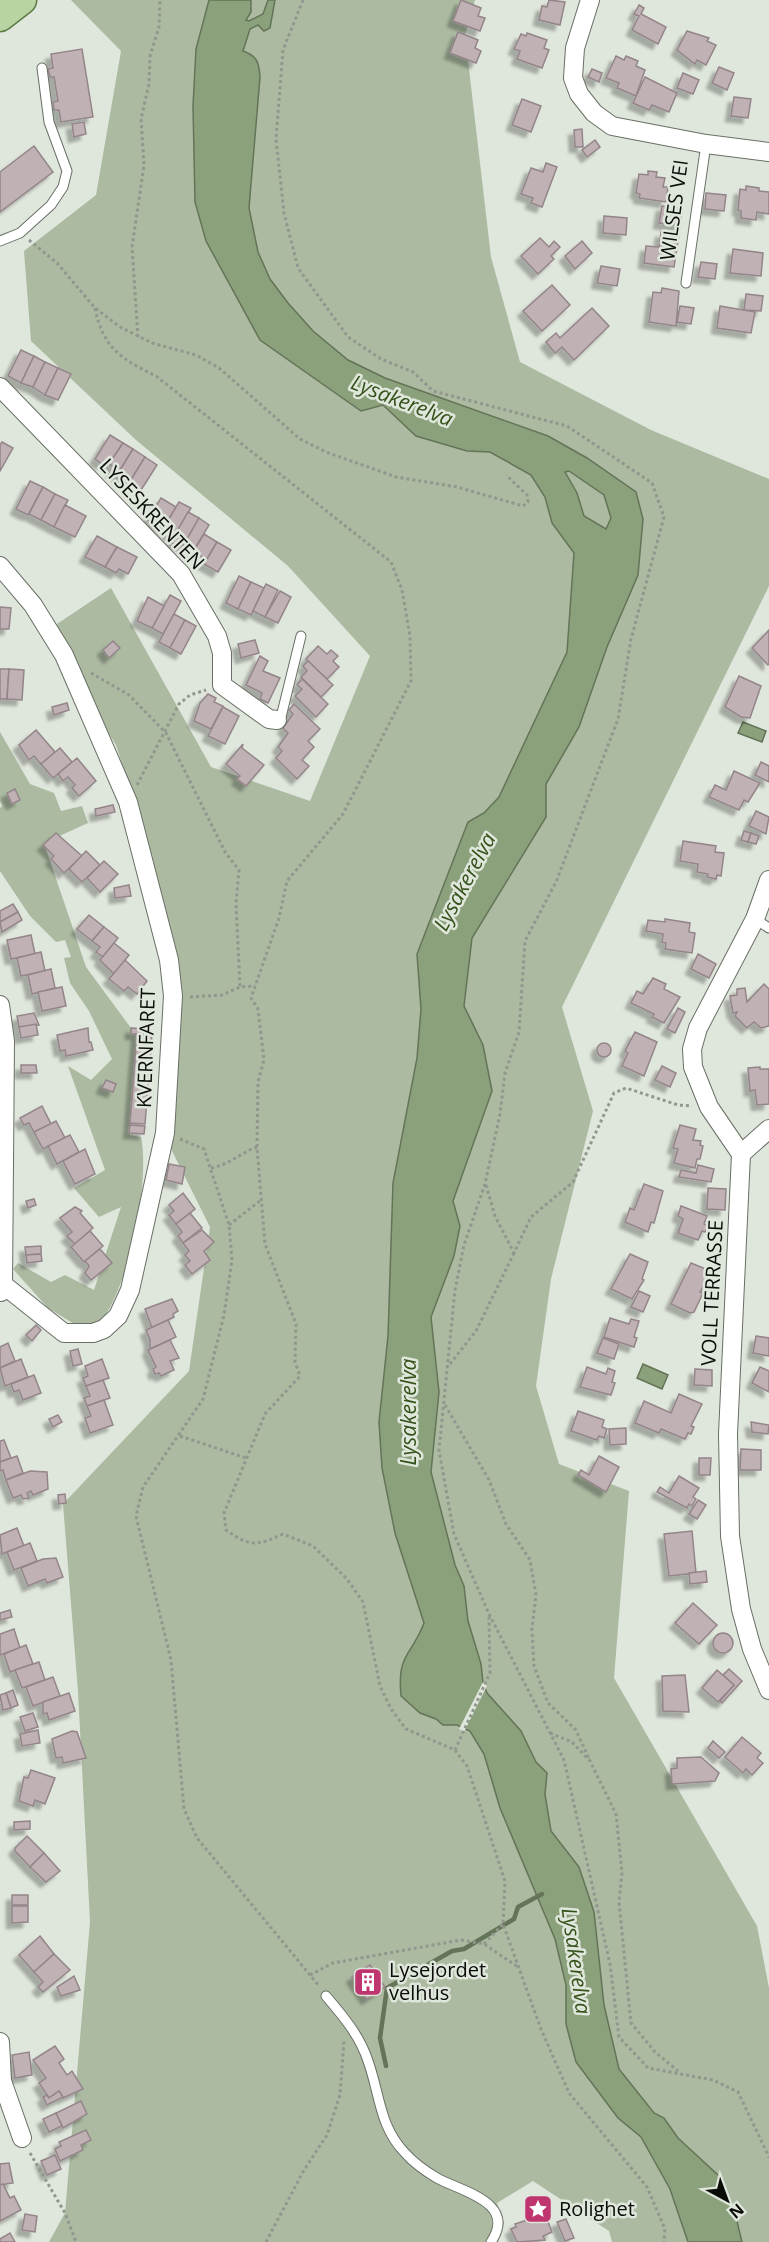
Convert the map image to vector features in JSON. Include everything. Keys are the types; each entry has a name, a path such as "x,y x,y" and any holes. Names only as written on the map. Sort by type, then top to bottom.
{"main road":[{"path":"0,17 22,0"}],"street":[{"name":"WILSES VEI","path":"590,0 575,48 573,78 579,94 594,113 612,126 706,144 769,152"},
{"name":"LYSESKRENTEN","path":"0,387 181,574 218,636 222,653 222,685"},
{"name":"KVERNFARET","path":"0,566 33,605 64,655 128,802 169,960 173,996 165,1133 130,1290 117,1316 104,1329 93,1333 64,1333 1,1287"},
{"path":"222,685 270,719 277,720"},
{"path":"769,880 762,923 698,1028 692,1050 693,1067 709,1107 741,1154 769,1129"},
{"path":"0,1005 5,1041 1,1287"},
{"name":"VOLL TERRASSE","path":"741,1154 728,1434 730,1536 744,1619 752,1649 769,1690"},
{"path":"0,2042 2,2081 22,2138"}],"lane":[{"path":"0,241 20,233 51,204 63,187 67,171 49,122 42,68"},
{"name":"WILSES VEI","path":"686,283 706,144"},
{"path":"277,720 281,717 300,636"},
{"path":"326,1996 347,2019 368,2060 380,2112 389,2131 404,2152 421,2168 439,2179 479,2195 491,2208 497,2220 497,2233 491,2242"}],"path":[{"path":"138,337 132,246 144,165 141,119 149,84 150,56 159,27 160,0"},
{"path":"303,0 284,50 276,139 284,213 298,268 348,337 381,359 413,372 434,391 567,426 652,483 664,517 631,639 618,719 556,882 525,941 519,1032 505,1073 500,1114 485,1184 464,1245 455,1290 439,1450 454,1534 489,1614 548,1733 564,1760 610,1965 619,2037 648,2068 713,2080 738,2092 769,2157"},
{"path":"20,233 57,262 95,308 138,337 196,355 219,368 300,439 326,452 396,477 457,487 523,506 528,502 527,495 507,476"},
{"path":"64,655 129,695 166,733 225,852 240,870 236,904 240,987"},
{"path":"128,802 166,733 179,704 190,694 222,685"},
{"path":"173,996 222,995 240,987 255,986"},
{"path":"449,1366 476,1331 531,1216 573,1182 615,1093 626,1088 678,1105 709,1107"},
{"path":"165,1133 204,1149 229,1225 232,1260 224,1315 203,1399 180,1436 142,1487 136,1516 171,1659 184,1809 197,1838 326,1996"},
{"path":"211,1168 227,1165 244,1152 257,1147"},
{"path":"485,1184 495,1216 514,1253"},
{"path":"229,1225 261,1200 265,1244 296,1324 295,1362 300,1377 265,1414 224,1513 226,1530 243,1542 261,1544 284,1534 313,1546 348,1580 363,1602 380,1686 391,1709 406,1728 455,1749 467,1766 505,1881 503,1924 541,2029 569,2093 647,2187 665,2229 664,2242"},
{"path":"444,1403 489,1480 506,1524 530,1560 536,1595 532,1629 534,1666 548,1703 576,1730 616,1814 622,1873 619,1902 631,2023 655,2052 679,2072"},
{"path":"180,1436 246,1458"},
{"path":"455,1749 490,1673 489,1614"},
{"path":"548,1733 572,1742 590,1761"},
{"path":"484,1944 503,1924"},
{"path":"310,1975 333,1963 461,1940 484,1944 520,1968"},
{"path":"266,2242 304,2170 327,2135 340,2095 347,2019"},
{"path":"22,2138 65,2213 76,2242"}],"shaded area":[{"path":"71,0 475,0 465,35 491,257 520,362 651,430 769,479 769,586 562,1007 593,1111 551,1279 536,1386 559,1464 629,1491 614,1678 757,1926 769,1988 769,2242 612,2242 609,2231 533,2181 497,2203 504,2223 498,2242 49,2242 65,2213 90,1922 78,1691 63,1504 189,1371 210,1227 165,1137 171,1061 149,849 116,745 79,686 57,624 111,588 211,767 310,801 370,656 288,566 136,440 31,341 24,251 96,195 121,51"},
{"path":"0,732 30,784 54,793 61,811 82,806 88,823 44,843 86,967 131,1028 141,1035 130,1135 141,1137 143,1156 143,1178 136,1230 130,1255 113,1300 102,1319 86,1331 48,1308 13,1269 18,1263 51,1282 65,1275 94,1290 121,1207 99,1217 74,1188 105,1170 68,1066 91,1080 112,1059 89,1011 70,983 64,958 71,957 65,940 56,942 30,916 0,871 0,808 2,806 0,801"}],"water":[{"name":"Lysakerelva","path":"209,0 251,0 251,12 246,20 249,21 263,14 268,0 275,0 270,28 264,31 258,25 250,29 243,51 256,60 260,77 249,208 258,252 270,279 313,331 348,360 385,378 548,436 587,458 636,492 643,519 638,575 607,647 579,727 546,784 546,817 472,938 464,1006 483,1045 492,1091 453,1201 460,1226 454,1256 431,1317 439,1392 431,1472 455,1565 464,1586 468,1621 481,1664 483,1683 487,1693 521,1731 536,1762 547,1773 545,1794 551,1831 579,1867 594,1912 604,2005 619,2069 654,2113 664,2118 678,2138 719,2176 734,2209 742,2242 688,2242 670,2189 641,2137 618,2118 576,2062 566,2024 566,1985 555,1939 500,1808 484,1754 470,1731 457,1725 443,1725 436,1719 420,1713 401,1696 400,1682 403,1663 424,1623 395,1533 382,1468 379,1422 388,1336 393,1183 417,1058 421,1009 417,954 468,822 484,813 499,797 567,652 574,553 552,523 545,497 531,475 490,452 467,451 416,436 383,405 361,411 260,340 206,241 195,202 193,106 196,49","holes":["569,471 604,495 611,518 606,529 584,516 577,493 565,472"]},
{"path":"743,722 766,731 762,742 738,733"},
{"path":"643,1364 668,1375 662,1389 637,1378"}],"pier":[{"path":"483,1682 487,1686 464,1732 459,1729"}],"building":[{"path":"461,0 481,8 478,16 485,18 480,31 453,21"},
{"path":"549,0 565,2 560,25 539,20 542,6 547,7"},
{"path":"639,5 644,8 641,14 666,27 658,44 632,30 639,16 634,14"},
{"path":"687,31 709,38 707,41 716,45 706,65 697,60 695,64 677,50"},
{"path":"458,32 478,40 475,48 481,51 476,63 450,53"},
{"path":"527,33 547,40 544,48 549,50 542,68 517,59 520,51 514,49 521,34 526,36"},
{"path":"82,49 93,117 61,122 59,110 54,110 53,102 58,101 54,77 50,77 48,69 53,68 51,54"},
{"path":"616,56 624,60 626,56 638,61 636,66 645,70 636,96 617,88 619,83 606,78"},
{"path":"719,67 734,73 727,90 712,83"},
{"path":"592,69 602,73 599,82 588,77"},
{"path":"683,73 699,80 693,94 677,88"},
{"path":"645,77 677,93 669,112 652,105 649,110 633,103"},
{"path":"734,97 751,99 748,118 731,116"},
{"path":"522,99 541,106 531,132 512,125"},
{"path":"84,122 86,134 74,137 72,124"},
{"path":"582,129 583,147 575,147 574,130"},
{"path":"595,140 600,147 587,157 582,150"},
{"path":"34,146 53,172 0,212 0,172"},
{"path":"546,163 557,167 542,207 531,203 533,198 521,194 531,168 543,172"},
{"path":"648,171 657,172 656,177 665,178 663,187 668,187 666,202 639,198 640,194 636,193 639,174 648,175"},
{"path":"746,186 769,192 769,214 757,212 756,220 741,218 741,211 738,210 740,189 746,190"},
{"path":"706,193 726,195 724,211 705,209"},
{"path":"662,206 682,208 680,226 659,223"},
{"path":"604,216 627,218 626,235 603,233"},
{"path":"661,232 679,235 674,267 644,263 646,246 659,247"},
{"path":"540,238 549,247 554,241 560,247 551,256 554,259 538,274 521,256"},
{"path":"582,241 592,253 575,269 565,256"},
{"path":"733,249 763,253 761,276 730,273"},
{"path":"701,262 717,264 715,279 698,277"},
{"path":"601,266 620,269 617,286 597,283"},
{"path":"552,285 570,305 542,331 523,311"},
{"path":"662,288 679,291 676,326 649,322 653,292 661,293"},
{"path":"746,294 763,296 761,311 744,310"},
{"path":"680,306 694,308 691,324 677,322"},
{"path":"720,306 755,312 751,333 717,328"},
{"path":"592,308 609,326 574,360 562,347 555,353 546,342 556,333 560,338"},
{"path":"21,350 34,356 21,383 8,376"},
{"path":"34,356 45,362 33,387 21,383"},
{"path":"45,362 58,368 45,395 33,387"},
{"path":"58,368 71,374 58,400 45,395"},
{"path":"110,435 123,443 109,464 104,461 102,464 95,459"},
{"path":"2,442 13,448 0,471 0,445"},
{"path":"123,443 133,449 117,475 111,471 114,467 109,464"},
{"path":"133,449 145,457 129,483 117,475"},
{"path":"145,457 157,465 141,490 129,483"},
{"path":"30,481 43,487 28,515 16,509"},
{"path":"43,487 55,494 41,520 29,514"},
{"path":"55,494 68,500 54,527 41,520"},
{"path":"161,498 176,507 163,529 147,520"},
{"path":"179,502 191,508 173,538 163,529"},
{"path":"65,505 86,516 75,537 54,527"},
{"path":"188,512 199,518 183,546 177,543 176,546 171,542"},
{"path":"199,518 209,525 193,552 183,546"},
{"path":"204,534 217,542 204,564 202,562 204,558 193,552"},
{"path":"97,536 117,547 105,567 85,557"},
{"path":"217,542 231,550 218,572 204,564"},
{"path":"117,547 137,557 128,574 119,569 116,573 105,567"},
{"path":"239,576 251,582 238,609 226,603"},
{"path":"251,582 264,588 251,615 238,609"},
{"path":"266,584 278,590 265,617 253,611"},
{"path":"280,591 291,597 278,623 265,617"},
{"path":"170,595 181,601 163,634 152,628"},
{"path":"148,597 164,606 152,628 137,621"},
{"path":"0,607 11,608 9,629 0,629"},
{"path":"174,614 185,620 170,648 159,642"},
{"path":"185,620 196,626 181,654 170,648"},
{"path":"769,630 769,664 768,665 752,648"},
{"path":"255,640 259,653 241,658 238,644"},
{"path":"113,641 120,648 109,658 103,650"},
{"path":"318,646 327,654 331,650 338,656 333,661 339,667 327,679 306,659"},
{"path":"260,656 268,661 263,671 280,678 268,703 260,699 262,693 246,685"},
{"path":"308,661 333,685 321,697 301,677 307,671 303,666"},
{"path":"0,669 9,669 7,699 0,699"},
{"path":"9,669 24,670 22,700 7,699"},
{"path":"739,676 761,686 750,718 741,717 725,707"},
{"path":"302,679 328,704 316,717 295,696 302,689 297,685"},
{"path":"208,694 216,698 214,702 223,706 211,729 194,721 200,703"},
{"path":"67,703 69,710 54,715 52,707"},
{"path":"294,704 320,729 308,741 314,747 302,760 309,766 297,779 276,758 282,751 278,747 288,733 283,728 293,714 289,710"},
{"path":"223,707 239,716 225,744 208,736"},
{"path":"36,730 55,752 41,764 34,756 29,760 19,745"},
{"path":"243,744 242,748 264,765 246,786 237,779 240,776 226,764"},
{"path":"60,748 72,762 53,778 41,764"},
{"path":"77,758 96,781 79,796 72,788 75,785 68,777 63,781 58,774"},
{"path":"761,762 769,766 769,782 755,775"},
{"path":"734,771 760,783 748,802 744,800 739,810 709,797 715,785 726,790"},
{"path":"15,789 20,800 12,804 7,793"},
{"path":"113,805 115,812 96,816 95,809"},
{"path":"756,811 769,817 766,834 749,826"},
{"path":"744,831 751,833 748,842 741,840"},
{"path":"56,833 82,856 64,873 51,859 54,856 43,845"},
{"path":"751,833 759,836 756,844 748,842"},
{"path":"683,841 716,846 715,852 724,853 721,876 717,875 716,879 707,877 708,874 697,872 698,864 680,861"},
{"path":"86,851 100,865 82,882 69,869"},
{"path":"104,861 118,874 100,892 87,878"},
{"path":"129,885 131,896 115,898 114,888"},
{"path":"13,904 18,912 0,922 0,911"},
{"path":"18,912 22,920 2,932 0,922"},
{"path":"89,915 104,927 92,941 77,929"},
{"path":"665,919 690,923 689,932 695,933 692,953 665,949 666,943 662,942 663,934 646,931 648,920 665,922"},
{"path":"104,927 118,938 103,957 96,952 100,947 92,941"},
{"path":"31,935 35,954 11,959 7,940"},
{"path":"114,943 129,955 114,974 100,960"},
{"path":"41,952 45,971 21,976 17,958"},
{"path":"698,954 716,964 709,978 691,969"},
{"path":"125,960 147,981 137,994 128,987 124,991 109,979"},
{"path":"51,969 55,988 32,994 28,975"},
{"path":"653,978 666,984 664,989 680,997 664,1023 652,1017 654,1014 631,1003 637,991 643,994"},
{"path":"764,984 769,989 769,1026 761,1028 754,1022 747,1028 735,1016 737,1012 733,1013 730,996 737,995 737,989 745,988 747,1002"},
{"path":"62,987 66,1006 42,1011 38,992"},
{"path":"678,1008 685,1012 675,1033 667,1029"},
{"path":"34,1013 39,1025 19,1027 17,1016"},
{"path":"36,1024 38,1035 21,1038 19,1027"},
{"path":"88,1028 89,1042 93,1050 66,1056 65,1050 60,1051 57,1035"},
{"path":"131,1028 148,1029 148,1035 152,1035 145,1124 130,1123 137,1034 131,1034"},
{"path":"635,1032 657,1042 644,1076 622,1066 628,1053 625,1051"},
{"path":"601,1043 607,1043 611,1050 607,1057 601,1057 597,1053 597,1047"},
{"path":"21,1065 36,1065 37,1073 21,1073"},
{"path":"662,1066 676,1073 670,1087 655,1080"},
{"path":"760,1067 760,1069 769,1069 769,1104 757,1105 755,1090 750,1091 748,1068"},
{"path":"106,1080 116,1084 113,1092 102,1088"},
{"path":"42,1106 51,1124 34,1132 29,1123 24,1125 20,1118"},
{"path":"56,1121 65,1138 43,1149 34,1132"},
{"path":"130,1125 145,1126 144,1134 129,1133"},
{"path":"680,1125 696,1129 693,1140 701,1141 700,1145 703,1146 695,1168 674,1163 678,1149 673,1148"},
{"path":"70,1135 79,1152 57,1164 48,1146"},
{"path":"85,1149 95,1174 75,1184 63,1161"},
{"path":"169,1164 185,1167 182,1184 166,1180"},
{"path":"698,1165 714,1169 711,1182 679,1177 681,1170 696,1173"},
{"path":"644,1184 663,1191 654,1223 651,1222 648,1232 625,1222 630,1208 634,1210"},
{"path":"708,1188 726,1189 725,1210 707,1209"},
{"path":"183,1193 195,1209 176,1224 169,1215 174,1211 169,1205"},
{"path":"34,1199 36,1205 28,1208 26,1201"},
{"path":"681,1206 707,1216 704,1224 708,1226 705,1232 702,1231 698,1240 678,1233 683,1219 678,1216"},
{"path":"75,1207 82,1211 80,1213 93,1228 75,1244 67,1236 72,1232 60,1218"},
{"path":"190,1213 202,1228 183,1243 178,1236 182,1232 176,1224"},
{"path":"202,1230 214,1242 204,1251 210,1260 192,1274 185,1265 190,1261 185,1255 189,1251 183,1243"},
{"path":"90,1231 103,1246 84,1262 71,1247"},
{"path":"41,1246 41,1254 26,1255 25,1247"},
{"path":"100,1249 112,1263 91,1280 85,1273 89,1266 85,1261"},
{"path":"41,1254 42,1261 27,1263 26,1255"},
{"path":"630,1254 648,1262 642,1279 644,1280 632,1299 611,1289"},
{"path":"691,1263 713,1272 714,1276 709,1287 703,1287 700,1292 703,1293 694,1312 690,1313 671,1304"},
{"path":"639,1291 650,1296 643,1312 631,1307"},
{"path":"172,1299 178,1311 173,1314 174,1317 152,1328 145,1309"},
{"path":"610,1318 629,1324 631,1319 639,1321 634,1337 637,1338 634,1347 604,1337"},
{"path":"168,1320 176,1337 150,1349 150,1340 146,1330"},
{"path":"36,1325 41,1330 32,1341 26,1335"},
{"path":"756,1336 769,1338 769,1356 753,1353"},
{"path":"603,1338 619,1344 614,1359 597,1353"},
{"path":"170,1340 179,1358 170,1361 174,1370 161,1376 159,1373 155,1374 153,1369 156,1367 148,1350"},
{"path":"8,1343 15,1361 0,1368 0,1347"},
{"path":"78,1349 82,1364 73,1366 70,1351"},
{"path":"21,1359 28,1377 5,1386 0,1368"},
{"path":"102,1359 109,1378 86,1386 83,1378 88,1376 85,1366"},
{"path":"587,1367 606,1374 608,1368 615,1371 612,1382 615,1383 611,1395 580,1387"},
{"path":"760,1367 769,1371 769,1392 752,1383"},
{"path":"695,1369 712,1370 712,1386 694,1385"},
{"path":"34,1375 41,1393 23,1400 19,1390 14,1392 11,1384"},
{"path":"103,1380 110,1398 87,1406 84,1398 90,1396 86,1386"},
{"path":"679,1394 702,1404 691,1426 694,1427 691,1434 688,1433 685,1439 661,1429 659,1433 635,1423 644,1401 671,1413"},
{"path":"104,1400 113,1425 90,1433 85,1418 91,1416 87,1406"},
{"path":"578,1411 604,1420 602,1427 607,1429 604,1438 599,1436 597,1440 571,1431"},
{"path":"58,1415 62,1422 53,1427 49,1419"},
{"path":"751,1422 769,1425 768,1434 752,1432"},
{"path":"626,1428 626,1444 610,1445 609,1429"},
{"path":"4,1440 11,1458 0,1462 0,1441"},
{"path":"741,1449 761,1450 761,1470 740,1470"},
{"path":"17,1456 23,1473 6,1480 3,1470 0,1471 0,1462"},
{"path":"599,1456 619,1467 606,1492 578,1475 581,1470 589,1475"},
{"path":"699,1458 711,1458 710,1475 699,1475"},
{"path":"30,1471 47,1472 48,1489 33,1495 31,1491 27,1493 29,1498 23,1499 21,1495 13,1498 6,1480"},
{"path":"679,1476 699,1488 693,1497 696,1499 692,1506 689,1504 687,1508 657,1492 660,1487 669,1493"},
{"path":"65,1494 66,1503 59,1504 58,1495"},
{"path":"698,1500 706,1505 697,1519 689,1514"},
{"path":"17,1528 24,1546 2,1554 0,1535"},
{"path":"692,1531 696,1573 669,1576 664,1534"},
{"path":"30,1543 37,1561 14,1570 7,1552"},
{"path":"56,1558 63,1577 47,1583 45,1579 28,1586 21,1568 43,1559"},
{"path":"706,1571 707,1582 690,1584 689,1573"},
{"path":"693,1603 717,1625 699,1644 675,1623"},
{"path":"10,1610 12,1617 0,1620 0,1613"},
{"path":"14,1629 20,1648 0,1655 0,1634"},
{"path":"723,1633 730,1636 733,1643 730,1650 723,1653 716,1650 713,1643 716,1636"},
{"path":"26,1645 33,1664 10,1672 4,1654"},
{"path":"39,1662 45,1680 22,1688 15,1670"},
{"path":"729,1669 742,1681 722,1703 720,1701 734,1685 723,1675"},
{"path":"717,1670 734,1685 718,1702 702,1688"},
{"path":"685,1675 689,1712 663,1711 662,1676"},
{"path":"53,1677 60,1696 33,1706 26,1687"},
{"path":"13,1690 18,1705 11,1708 6,1693"},
{"path":"6,1693 11,1708 3,1710 0,1695"},
{"path":"69,1693 75,1711 49,1720 47,1713 43,1714 43,1702"},
{"path":"33,1713 38,1727 25,1731 20,1717"},
{"path":"38,1730 40,1743 22,1746 20,1734"},
{"path":"72,1731 77,1732 86,1758 63,1763 62,1757 56,1758 52,1739"},
{"path":"742,1737 761,1753 757,1758 763,1763 752,1775 746,1769 743,1773 725,1757"},
{"path":"713,1741 725,1752 719,1758 708,1748"},
{"path":"701,1757 719,1773 715,1781 672,1784 671,1769 677,1768 677,1758"},
{"path":"31,1770 55,1778 45,1804 35,1800 33,1806 19,1801 24,1777 28,1778"},
{"path":"30,1821 30,1829 14,1830 14,1822"},
{"path":"27,1836 44,1853 30,1867 15,1851 15,1848"},
{"path":"44,1853 60,1871 46,1882 30,1867"},
{"path":"12,1895 28,1895 28,1905 12,1905"},
{"path":"12,1906 28,1906 28,1922 12,1923"},
{"path":"40,1936 54,1954 34,1972 19,1955"},
{"path":"54,1954 70,1970 43,1992 38,1987 43,1982 34,1972"},
{"name":"Lysejordet velhus","path":"370,1965 385,1987 367,1999 352,1977"},
{"path":"74,1976 80,1990 61,1996 57,1987"},
{"path":"55,2046 64,2059 59,2063 67,2075 72,2071 83,2089 63,2098 59,2091 49,2098 39,2083 46,2078 33,2060"},
{"path":"29,2052 32,2075 15,2078 12,2055"},
{"path":"59,2091 63,2097 47,2105 43,2097 47,2095 49,2098"},
{"path":"81,2101 87,2114 63,2128 56,2113"},
{"path":"56,2113 62,2126 49,2132 43,2119"},
{"path":"86,2130 91,2140 81,2145 83,2150 60,2161 55,2149 61,2146 59,2142"},
{"path":"55,2155 61,2169 47,2175 41,2161"},
{"path":"9,2163 13,2183 0,2185 0,2164"},
{"path":"3,2184 10,2198 14,2196 21,2210 0,2221 0,2185"},
{"path":"25,2214 37,2216 35,2232 22,2230"},
{"path":"545,2214 552,2232 543,2236 545,2240 517,2242 511,2229 516,2227 515,2224"},
{"path":"566,2219 574,2238 565,2241 557,2222"},
{"path":"10,2233 15,2242 0,2242 0,2239"}],"waterway":[{"path":"386,2066 380,2038 387,1988 452,1951 464,1949 514,1919 518,1907 542,1894"}],"place":[{"name":"Lysejordet velhus","path":"368,1982"},
{"name":"Rolighet","path":"538,2209"}]}
